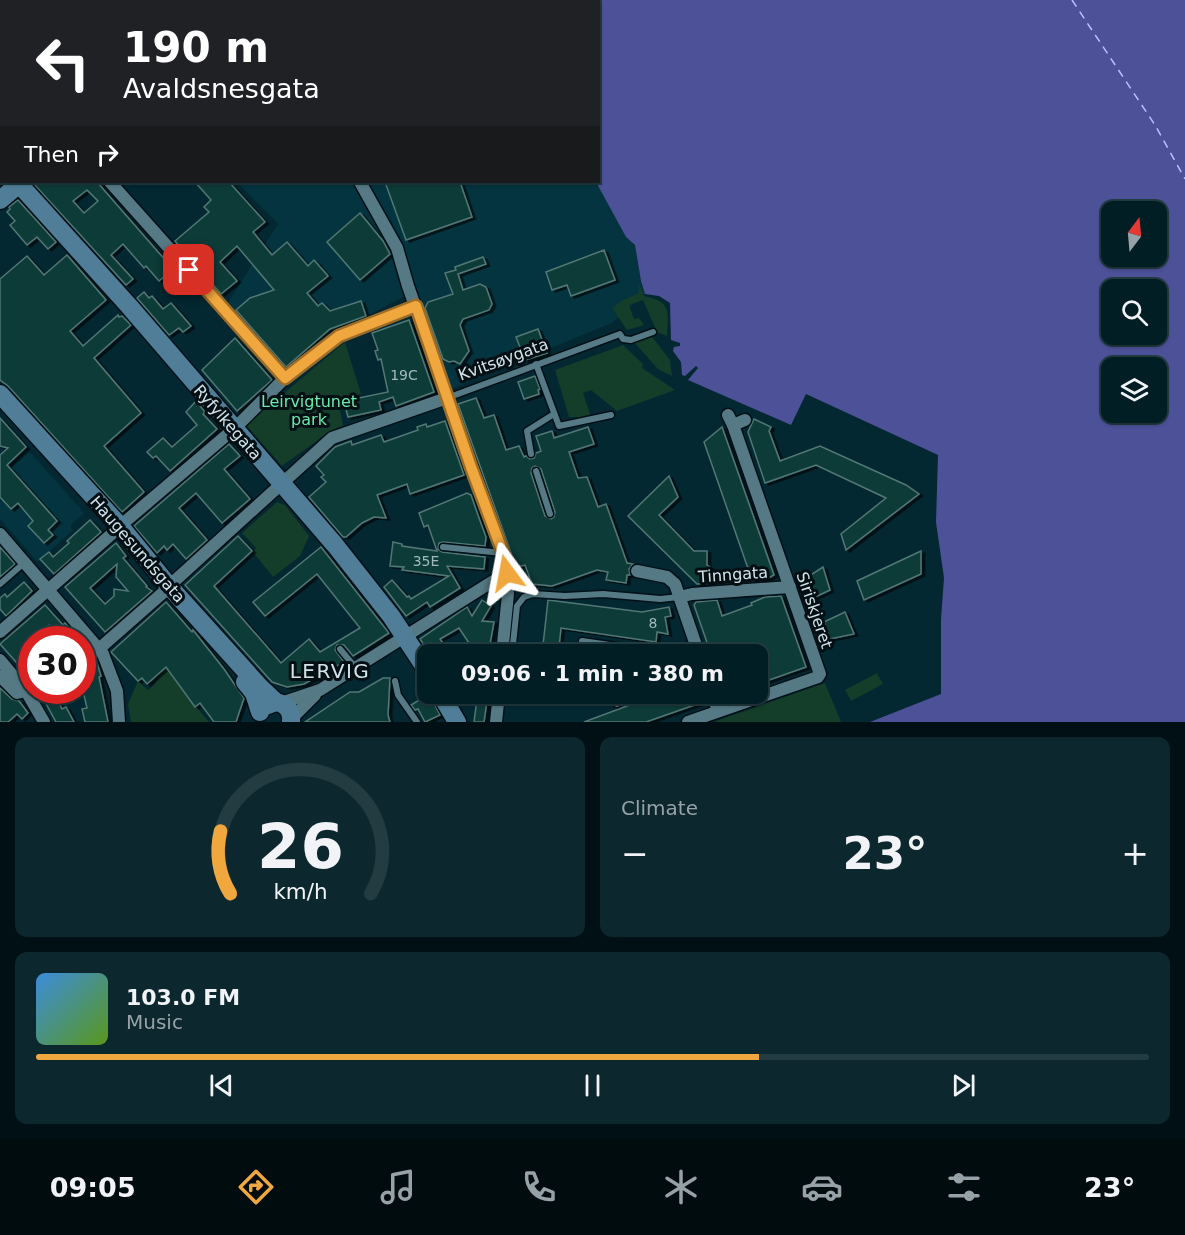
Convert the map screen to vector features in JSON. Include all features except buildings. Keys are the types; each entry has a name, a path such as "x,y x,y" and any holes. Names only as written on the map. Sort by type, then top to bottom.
{"street":[{"path":"0,200 18,183"},
{"name":"Ryfylkegata","path":"20,183 235,428 374,592 417,655"},
{"path":"111,183 285,378"},
{"path":"361,183 393,240 447,398 511,572 503,644"},
{"path":"0,632 235,428 285,378 339,336 416,306"},
{"name":"Kvitsøygata","path":"100,648 332,438 447,398"},
{"name":"Haugesundsgata","path":"0,403 117,529 168,588 265,713 289,709 291,721"},
{"name":"Siriskjeret","path":"688,722 819,675 763,515 735,420"},
{"path":"0,534 48,592 100,648 117,692 119,722"},
{"name":"Tinngata","path":"637,571 667,577 675,584 695,644"},
{"path":"265,713 320,690 511,572"},
{"name":"Tinngata","path":"679,597 692,594 790,587"},
{"path":"0,660 18,681"},
{"path":"0,676 18,693"},
{"path":"291,721 320,690"},
{"path":"34,704 44,722"},
{"path":"445,704 453,720"},
{"path":"496,722 498,704"},
{"path":"716,704 718,711"}],"lane":[{"name":"Kvitsøygata","path":"447,398 620,334 623,339 631,340 653,332"},
{"path":"536,364 559,426 611,416"},
{"path":"531,454 527,431 554,414"},
{"path":"536,471 550,514"},
{"path":"443,547 503,553"},
{"path":"0,584 24,563"},
{"path":"514,644 517,606 524,597 532,594 565,596 603,594 660,599 679,597"},
{"path":"582,644 582,641 603,644"},
{"path":"340,649 356,667"},
{"path":"395,681 398,695 417,722"}],"shaded area":[{"path":"238,183 597,183 626,237 635,245 645,294 612,323 451,389 416,290 335,333 288,376 227,304 278,224"},
{"path":"30,452 84,513 70,526 73,530 38,562 0,519 0,478"}],"green space":[{"path":"639,284 644,296 660,301 664,305 668,314 667,336 657,332 643,300 629,305 634,319 639,318 644,325 627,330 612,308 639,293"},
{"path":"649,333 670,360 672,376 658,369 633,341"},
{"name":"Leirvigtunet park","path":"345,342 361,394 338,400 343,425 329,432 282,466 246,425"},
{"path":"623,345 643,364 642,368 675,390 617,411 591,390 583,393 591,417 569,417 555,370"},
{"path":"277,502 285,505 309,536 300,556 273,577 253,552 256,548 242,533"},
{"path":"166,665 187,696 209,722 131,722 128,704 138,681 148,690 154,685"},
{"path":"877,673 883,684 851,701 845,690"},
{"path":"825,683 841,722 714,722"}],"water":[{"path":"600,0 1185,0 1185,722 870,722 941,694 941,619 944,578 936,522 938,455 806,394 791,425 688,380 698,368 696,366 685,376 682,375 681,362 673,351 674,347 680,346 680,343 671,340 670,303 659,296 645,294 635,245 626,237 597,183 600,183"}],"ferry route":[{"path":"1072,0 1155,125 1185,179"}],"district":[{"name":"LERVIG","path":"330,671"}],"route":[{"path":"189,270 285,378 339,336 416,306 507,564 507,573"}]}
